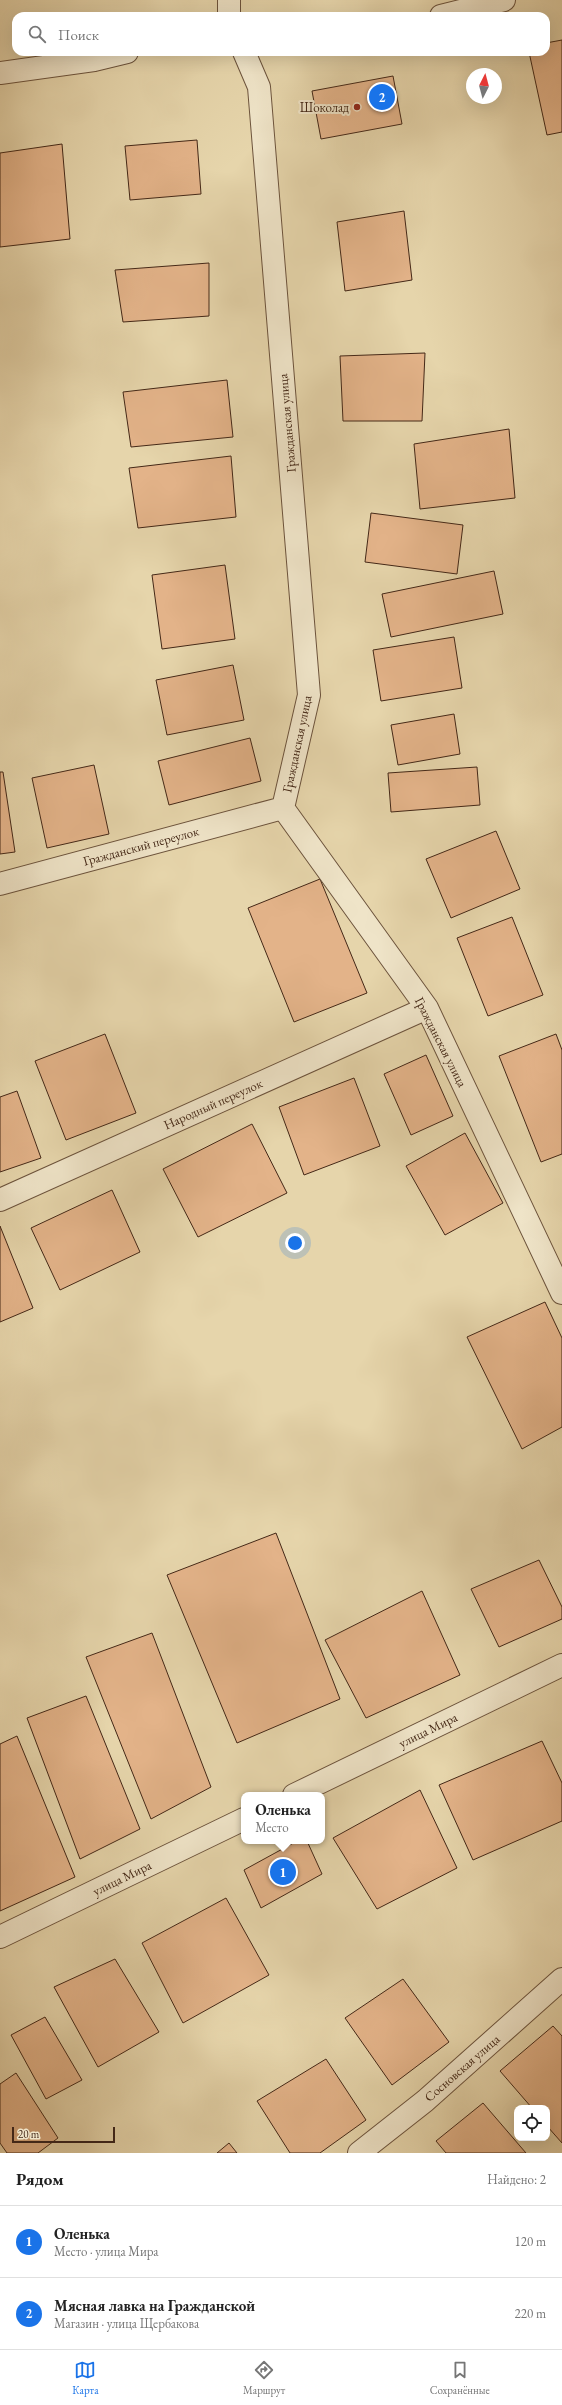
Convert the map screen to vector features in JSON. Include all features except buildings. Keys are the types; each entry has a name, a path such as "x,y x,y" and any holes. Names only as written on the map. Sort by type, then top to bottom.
{"street":[{"path":"457,12 504,0"},
{"path":"0,73 94,60 110,56"},
{"name":"Гражданская улица","path":"246,56 259,87 309,695 283,808 427,1008 562,1293"},
{"name":"Гражданский переулок","path":"0,884 283,808"},
{"name":"Народный переулок","path":"0,1200 427,1008"},
{"name":"улица Мира","path":"300,1792 562,1665"},
{"name":"улица Мира","path":"0,1937 241,1820"},
{"name":"Сосновская улица","path":"359,2153 425,2101 562,1979"}],"place":[{"name":"Мясная лавка на Гражданской","path":"382,97"},
{"name":"Шоколад","path":"357,107"},
{"name":"Оленька","path":"283,1872"}]}
